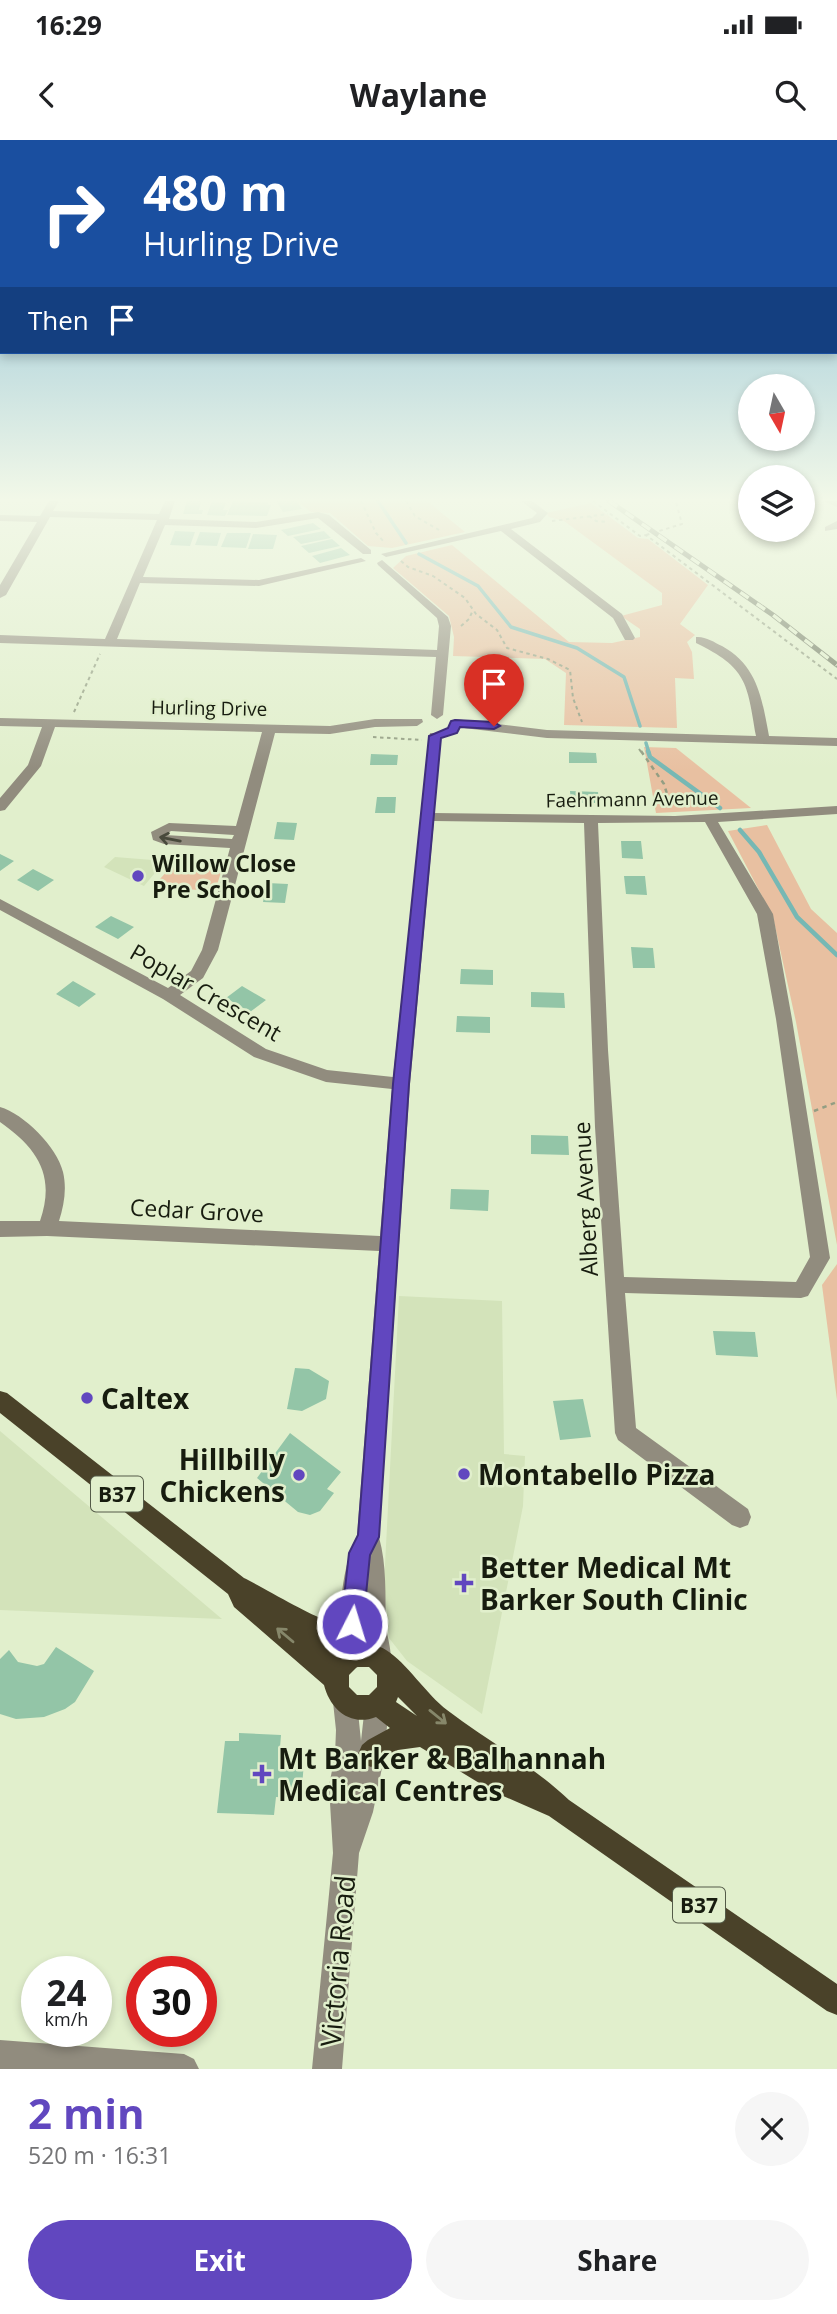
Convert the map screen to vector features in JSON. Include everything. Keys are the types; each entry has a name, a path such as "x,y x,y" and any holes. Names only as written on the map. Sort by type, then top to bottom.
{"main road":[{"name":"B37","path":"0,1401 236,1586 261,1597 352,1657"},
{"name":"B37","path":"236,1586 242,1599 358,1708 377,1704 523,1793 560,1809"},
{"path":"310,1629 328,1629 352,1617"},
{"path":"341,1691 344,1662 352,1657 368,1654 384,1665 389,1690 377,1704"},
{"name":"B37","path":"384,1665 437,1718 531,1782 560,1809 837,2001"},
{"path":"371,1754 387,1740 413,1733 426,1735"}],"street":[{"path":"110,642 133,591"},
{"path":"421,591 446,626 437,715 449,718 455,723 583,735 837,742"},
{"path":"585,591 618,617 629,638"},
{"path":"0,639 442,654"},
{"path":"700,640 723,650 742,664 752,679 763,740"},
{"name":"Hurling Drive","path":"0,722 330,730 375,723 417,722 426,716 437,715"},
{"path":"417,722 418,730 435,736 453,730 455,723"},
{"path":"0,807 34,766 50,724"},
{"path":"169,995 197,974 205,964 269,729"},
{"path":"352,1657 352,1617 360,1553 368,1537 401,1084 435,736"},
{"name":"Faehrmann Avenue","path":"428,817 675,820 837,810"},
{"path":"615,1285 801,1290 820,1258 765,914 710,819"},
{"name":"Alberg Avenue","path":"591,820 593,915 626,1433 740,1517"},
{"name":"Poplar Crescent","path":"0,904 169,995 260,1053 326,1076 401,1084"},
{"path":"0,1113 32,1135 54,1171 57,1202 47,1227"},
{"name":"Cedar Grove","path":"0,1229 47,1227 391,1244"},
{"path":"368,1537 374,1553 373,1624 384,1665"},
{"name":"Victoria Road","path":"327,2069 346,1853 342,1786 348,1755 341,1691"},
{"name":"Victoria Road","path":"346,1853 359,1814 371,1754 377,1704"},
{"path":"0,2055 184,2069"}],"path":[{"path":"455,591 465,598 476,614 497,631 507,648 546,656 570,670 573,677 573,698 582,721 583,735"},
{"path":"722,591 837,679"},
{"path":"65,724 70,712 74,712 103,648 88,647 91,641"},
{"path":"634,742 664,784 675,820"},
{"path":"798,1117 837,1102"}],"shaded area":[{"path":"420,591 508,591 569,642 612,643 640,637 640,629 621,616 662,605 662,593 659,591 704,591 680,624 695,635 687,642 692,652 694,679 675,678 677,728 564,725 566,673 545,659 453,656 454,637 449,616"},
{"path":"644,747 676,748 751,808 656,813"},
{"path":"767,825 811,909 837,933 837,1245 796,1022 773,917 728,831"},
{"name":"Willow Close Pre School","path":"115,857 165,861 144,886 104,867"},
{"path":"174,863 223,866 215,891 153,887"},
{"path":"837,1264 837,1400 822,1285"},
{"path":"399,1296 502,1301 504,1454 525,1456 523,1506 482,1714 407,1661 389,1638 384,1584"},
{"path":"0,1431 222,1619 0,1610"}],"building":[{"path":"569,752 596,753 597,763 569,763"},
{"path":"371,754 398,755 397,765 370,765"},
{"path":"570,791 598,792 599,803 571,803"},
{"path":"377,797 396,797 395,813 375,813"},
{"path":"277,822 297,823 294,840 274,839"},
{"path":"621,841 641,841 643,859 622,858"},
{"path":"0,854 14,861 0,871"},
{"path":"33,869 54,880 38,891 17,880"},
{"path":"624,876 645,876 647,895 626,894"},
{"path":"267,883 288,884 285,903 263,902"},
{"path":"111,916 134,927 118,939 95,927"},
{"path":"631,947 653,948 655,968 633,968"},
{"path":"461,969 493,970 493,985 460,984"},
{"path":"73,981 96,994 79,1007 56,994"},
{"path":"242,986 266,1000 250,1012 226,998"},
{"path":"531,992 564,993 565,1008 531,1007"},
{"path":"457,1016 490,1017 490,1033 456,1032"},
{"path":"531,1135 568,1136 569,1155 531,1154"},
{"path":"451,1189 489,1190 488,1211 450,1209"},
{"path":"713,1331 755,1332 758,1357 716,1355"},
{"path":"295,1368 309,1369 329,1381 326,1399 302,1411 287,1409"},
{"path":"583,1399 591,1437 560,1440 553,1401"},
{"name":"Hillbilly Chickens","path":"290,1433 341,1472 327,1489 334,1493 320,1511 310,1515 298,1512 257,1478"},
{"path":"56,1647 94,1671 75,1702 44,1717 16,1719 0,1714 0,1659 9,1650 18,1662 37,1666 44,1664"},
{"name":"Mt Barker & Balhannah Medical Centres","path":"239,1733 281,1735 279,1760 304,1761 302,1788 296,1788 296,1798 276,1797 274,1815 217,1813 225,1741 239,1741"}],"waterway":[{"path":"482,591 511,627 577,648 624,677 640,726"},
{"path":"646,743 649,753"},
{"path":"648,751 650,757 720,808"},
{"path":"740,830 759,852 797,917 837,955"}],"railway":[{"path":"739,591 837,665"}],"place":[{"name":"Willow Close Pre School","path":"138,876"},
{"name":"Caltex","path":"87,1398"},
{"name":"Montabello Pizza","path":"464,1474"},
{"name":"Hillbilly Chickens","path":"299,1475"},
{"name":"Better Medical Mt Barker South Clinic","path":"464,1583"},
{"name":"Mt Barker & Balhannah Medical Centres","path":"262,1774"}],"route":[{"path":"352,1624 360,1553 368,1537 401,1084 435,736 453,730 455,723 494,726"}]}
